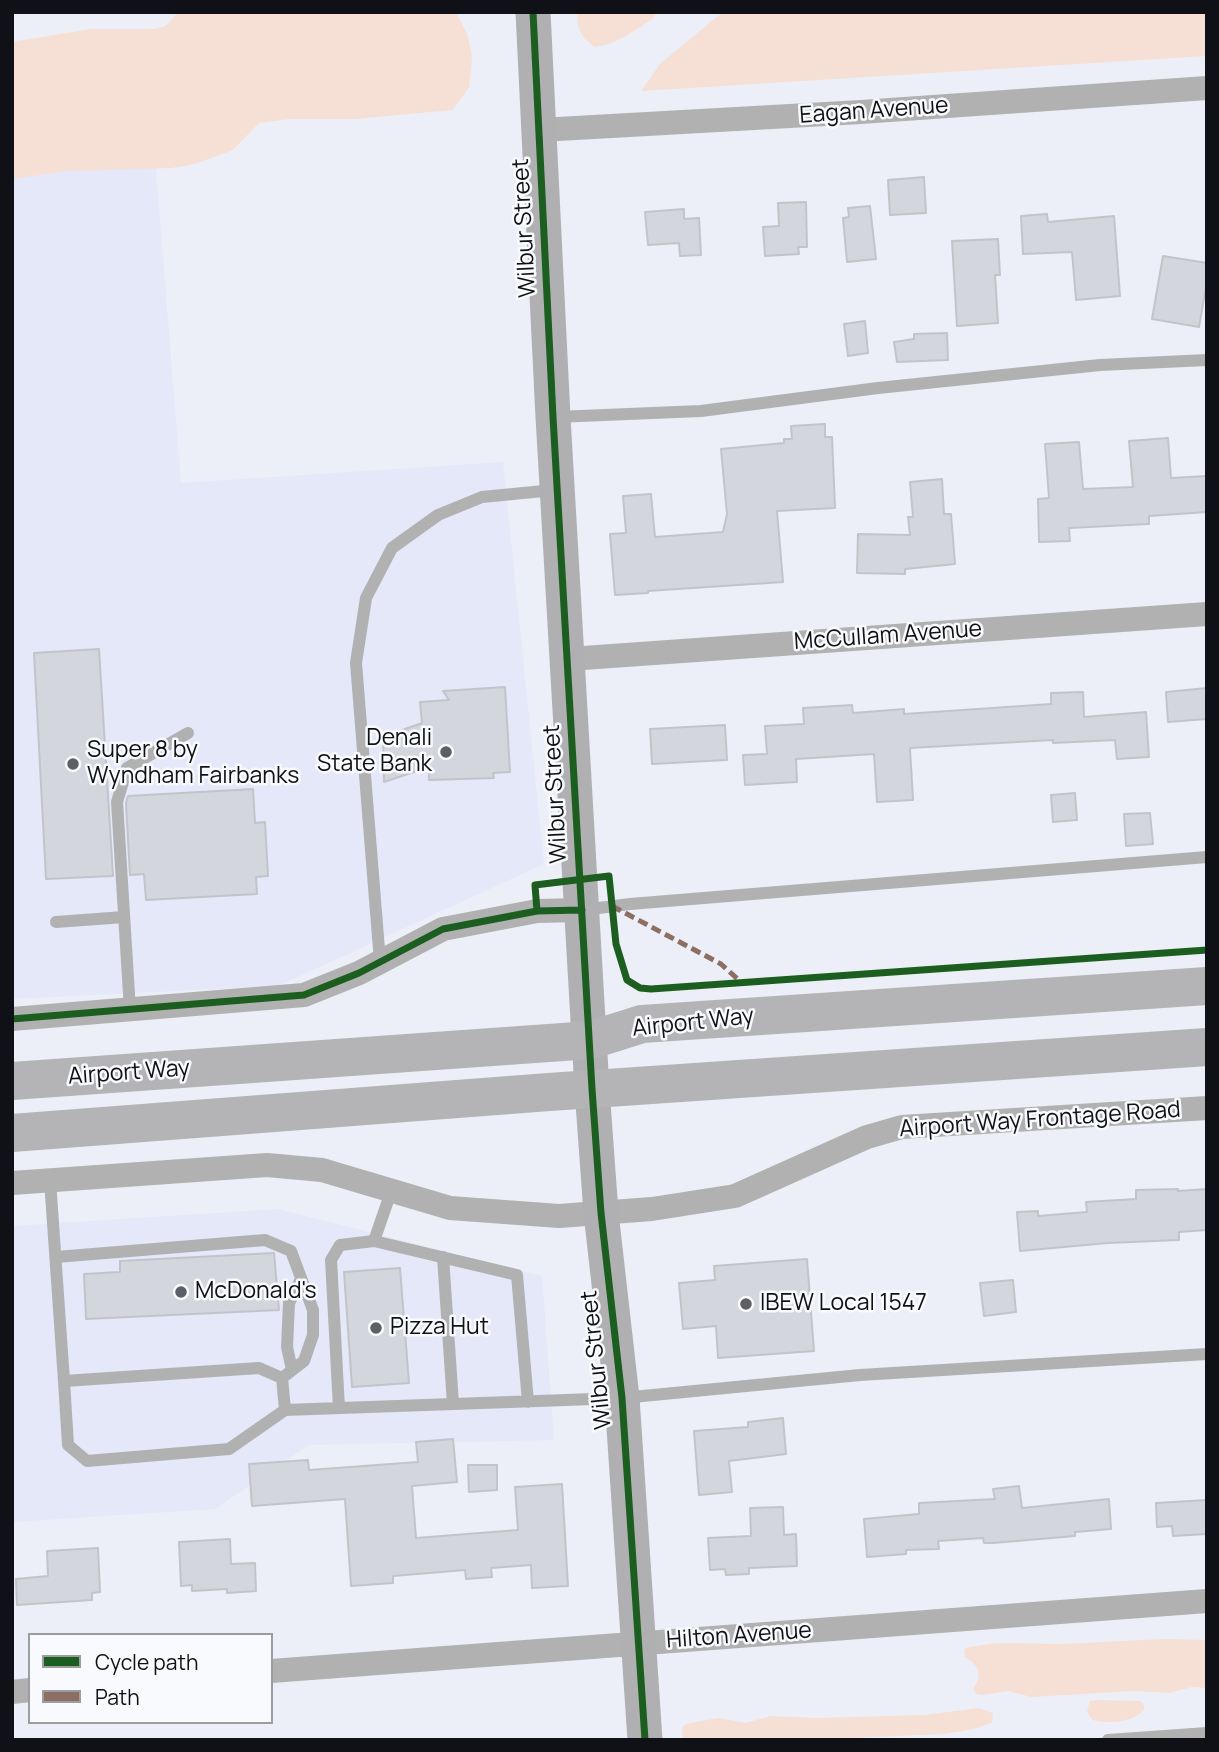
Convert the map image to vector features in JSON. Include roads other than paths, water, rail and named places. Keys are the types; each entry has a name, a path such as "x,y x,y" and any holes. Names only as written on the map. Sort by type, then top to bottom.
{"main road":[{"name":"Airport Way","path":"12,1081 591,1040 642,1024 1207,986"},
{"path":"12,1133 1207,1046"}],"street":[{"name":"Wilbur Street","path":"533,12 553,417 592,1089 601,1213 622,1398 645,1740"},
{"name":"Eagan Avenue","path":"540,130 861,112 1207,88"},
{"name":"McCullam Avenue","path":"569,659 1207,614"},
{"path":"12,1019 304,995 380,962 443,929 537,911 582,910"},
{"name":"Airport Way Frontage Road","path":"12,1183 267,1165 322,1170 450,1208 489,1213 559,1216 652,1209 735,1196 857,1141 902,1127 1207,1108"},
{"name":"Hilton Avenue","path":"273,1671 1207,1601"}],"lane":[{"path":"553,417 701,411 878,388 1100,365 1207,360"},
{"path":"380,962 356,663 366,598 393,548 438,514 482,497 558,489"},
{"path":"130,1010 117,802 127,768 188,733"},
{"path":"582,910 1207,857"},
{"path":"56,922 124,917"},
{"path":"50,1180 68,1445 87,1461 229,1449 285,1410 622,1398 860,1376 1207,1354"},
{"path":"374,1241 392,1189"},
{"path":"56,1257 265,1240 290,1251 313,1310 313,1335 304,1361 287,1374 259,1368 64,1381"},
{"path":"340,1408 331,1259 340,1245 374,1241 517,1275 528,1402"},
{"path":"443,1257 453,1404"},
{"path":"285,1410 289,1303 300,1281"},
{"path":"1108,1740 1207,1733"}],"place":[{"name":"Denali State Bank","path":"446,752"},
{"name":"Super 8 by Wyndham Fairbanks","path":"73,764"},
{"name":"McDonald's","path":"181,1292"},
{"name":"IBEW Local 1547","path":"746,1304"},
{"name":"Pizza Hut","path":"376,1328"}]}
